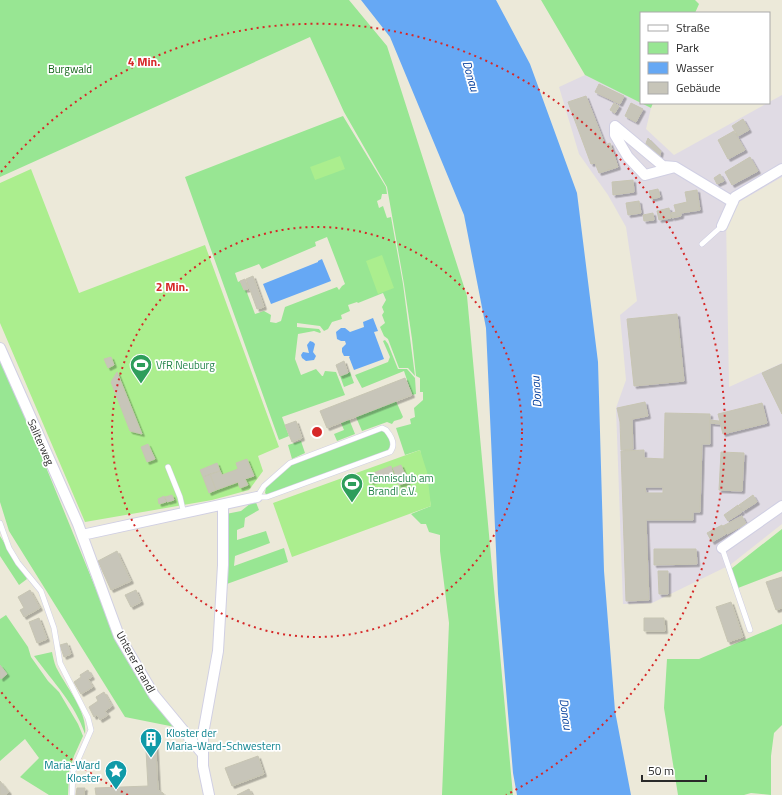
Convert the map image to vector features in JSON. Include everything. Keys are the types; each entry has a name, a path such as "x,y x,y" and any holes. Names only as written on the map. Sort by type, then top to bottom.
{"street":[{"path":"675,167 644,175 628,156 615,136 615,126 663,166 675,167 733,202"},
{"path":"722,226 735,197 782,169"},
{"name":"Saliterweg","path":"0,348 82,535"},
{"path":"82,535 223,506 257,497"},
{"path":"209,795 202,766 202,753 203,734 218,651 223,566 223,506"},
{"path":"722,548 782,506"},
{"name":"Unterer Brandl","path":"82,535 119,636 154,695 202,753"}],"lane":[{"path":"702,244 722,226"},
{"path":"382,428 390,434 394,448 390,452 266,497 257,497 264,486 290,463 382,428"},
{"path":"168,466 180,497 184,514"},
{"path":"0,523 9,548 18,563 41,591 54,628 60,663 88,718 91,730 73,771 72,795"},
{"path":"722,548 750,630"}],"shaded area":[{"path":"585,75 640,102 640,104 651,108 646,129 674,155 766,104 770,104 770,102 782,95 782,177 732,206 726,219 729,387 782,363 782,524 730,565 652,603 623,604 616,408 626,380 620,315 637,301 626,227 608,195 579,154 559,87"}],"green space":[{"name":"Burgwald","path":"0,0 349,0 387,46 467,296 513,795 442,795 449,623 440,551 440,535 429,532 426,524 421,524 411,514 431,506 420,450 405,455 396,428 411,424 410,419 415,417 414,408 423,400 423,392 420,392 420,378 416,376 404,284 387,187 344,112 310,37 0,177"},
{"path":"541,0 695,0 699,4 695,12 640,12 640,102 585,75"},
{"path":"643,104 653,104 651,108"},
{"path":"343,116 386,187 387,194 382,194 381,199 377,201 379,208 383,206 387,218 391,217 403,284 415,376 408,368 399,368 388,339 384,336 380,327 385,323 382,315 384,312 382,307 386,300 383,293 358,303 348,305 350,311 341,315 342,319 332,322 328,329 324,331 320,326 297,323 297,327 319,329 321,332 314,331 298,334 295,359 301,375 316,369 322,376 325,371 336,372 345,395 282,417 289,436 279,440 185,177","holes":["327,237 345,284 339,290 337,287 285,307 281,321 276,323 270,322 271,315 264,311 255,314 246,290 244,290 240,281 238,282 235,273 259,264 262,269 316,246 315,242"]},
{"path":"340,156 345,169 315,180 310,167"},
{"name":"VfR Neuburg","path":"31,169 79,293 205,245 279,447 258,456 263,471 249,490 212,500 85,522 0,323 0,183"},
{"path":"382,255 394,288 378,294 366,261"},
{"path":"385,340 398,369 407,369 415,378 416,394 412,395 404,371 362,388 355,375 388,362 390,357 383,341"},
{"path":"0,355 116,638 175,727 125,717 9,531 0,502"},
{"path":"350,372 354,383 344,387 340,376"},
{"path":"396,401 403,417 401,419 394,421 392,424 387,422 362,431 356,417"},
{"path":"349,419 355,434 337,441 334,434 344,430 341,423"},
{"path":"382,430 387,433 392,445 389,451 267,495 265,493 266,487 291,465"},
{"path":"301,441 305,453 292,459 288,445"},
{"name":"Tennisclub am Brandl e.V.","path":"420,450 427,472 431,506 292,557 273,503"},
{"path":"255,500 259,510 245,518 244,527 237,530 237,540 266,531 270,543 235,556 234,566 284,548 288,562 224,585 226,514 241,511"},
{"path":"782,529 782,571 738,588 731,569"},
{"path":"0,536 27,579 19,585 0,556"},
{"path":"6,615 28,647 31,657 48,681 59,692 78,724 83,736 69,772 68,795 49,795 20,777 39,758 25,739 0,761 0,619"},
{"path":"782,624 782,725 774,733 771,756 771,795 751,793 744,795 678,795 664,708 667,659 699,659"},
{"path":"52,652 56,667 80,708 85,726 85,734 81,723 69,703 34,656"}],"water":[{"name":"Donau","path":"361,0 496,0 530,64 577,193 598,362 604,571 615,711 631,795 517,795 513,773 498,594 486,328 464,215 390,37"},
{"path":"322,259 331,281 271,304 263,284 318,262"},
{"path":"373,318 378,331 374,332 384,359 354,370 349,357 350,356 344,356 342,352 342,348 346,344 345,341 337,339 336,332 341,328 345,328 350,332 364,327 363,322"},
{"path":"310,341 315,344 313,352 316,356 314,360 306,361 301,355 303,352 309,353 307,345"}],"building":[{"path":"599,84 624,96 620,104 595,92"},
{"path":"586,96 605,145 610,143 618,167 599,173 595,163 591,164 568,102"},
{"path":"614,103 619,106 615,113 610,110"},
{"path":"631,103 643,109 636,122 625,116"},
{"path":"743,119 749,130 738,136 732,126"},
{"path":"734,131 745,150 728,159 718,140"},
{"path":"648,138 661,151 659,158 645,146"},
{"path":"750,157 758,171 732,185 725,172"},
{"path":"720,174 724,181 717,184 714,178"},
{"path":"633,180 634,192 613,195 612,182"},
{"path":"658,189 660,197 651,199 649,191"},
{"path":"697,190 700,210 681,213 681,216 672,218 671,213 676,212 674,205 687,202 685,192"},
{"path":"639,201 641,213 628,215 626,203"},
{"path":"669,208 671,218 659,220 657,211"},
{"path":"653,213 654,220 644,221 643,215"},
{"path":"253,276 264,307 257,309 246,279"},
{"path":"245,279 248,289 244,290 240,281"},
{"path":"677,314 684,381 634,386 627,319"},
{"path":"111,357 114,365 108,368 104,359"},
{"path":"344,361 348,373 340,376 336,365"},
{"path":"782,364 782,414 762,373"},
{"path":"117,372 142,434 130,431 111,382"},
{"path":"405,378 412,395 327,428 320,411"},
{"path":"645,402 648,416 632,419 633,449 621,450 620,422 617,408"},
{"path":"762,403 767,423 723,434 718,414"},
{"path":"665,413 710,414 710,444 702,444 700,512 693,512 693,520 646,520 649,600 626,601 621,451 644,450 644,458 664,459","holes":["645,487 663,487 663,493 646,493"]},
{"path":"710,420 719,421 720,424 710,423"},
{"path":"296,421 302,438 292,442 285,425"},
{"path":"148,444 155,459 147,462 141,447"},
{"path":"721,452 744,453 742,491 719,490"},
{"path":"247,459 254,476 245,479 248,485 240,488 238,482 216,490 210,474 220,471 222,475 238,469 236,463"},
{"path":"217,463 220,471 203,477 200,470"},
{"path":"401,465 408,482 399,485 393,468"},
{"path":"391,466 393,473 371,482 368,475"},
{"path":"210,474 216,490 209,493 203,477"},
{"path":"172,495 174,500 167,502 165,497"},
{"path":"753,495 757,502 743,511 739,505"},
{"path":"164,496 166,502 159,504 158,499"},
{"path":"738,505 742,512 728,521 724,515"},
{"path":"742,516 746,524 727,534 723,526"},
{"path":"722,525 726,534 712,542 707,533"},
{"path":"654,549 696,549 697,564 654,565"},
{"path":"117,551 131,581 111,590 98,561"},
{"path":"658,571 668,571 668,594 659,594"},
{"path":"782,577 782,608 776,610 766,582"},
{"path":"30,590 40,608 24,617 20,610 24,608 18,597"},
{"path":"136,590 141,602 131,607 125,595"},
{"path":"731,602 743,637 728,642 716,607"},
{"path":"39,618 47,639 37,643 29,622"},
{"path":"644,618 664,618 665,631 644,631"},
{"path":"67,643 71,654 64,657 60,645"},
{"path":"0,665 7,674 1,679 0,677"},
{"path":"88,670 92,677 88,679 93,687 81,694 74,682 81,677 80,675"},
{"path":"104,692 112,706 105,711 108,715 100,720 97,715 94,717 89,707 98,701 96,697"},
{"name":"Kloster der Maria-Ward-Schwestern","path":"145,732 155,732 158,790 164,795 96,795 95,788 148,786"},
{"path":"258,756 264,774 232,786 225,768"},
{"path":"0,781 9,792 6,795 0,795"},
{"path":"77,788 85,788 84,795 76,795"},
{"path":"249,789 252,795 237,795"}],"place":[{"name":"VfR Neuburg","path":"141,384"},
{"name":"Tennisclub am Brandl e.V.","path":"352,504"},
{"name":"Kloster der Maria-Ward-Schwestern","path":"151,758"},
{"name":"Maria-Ward Kloster","path":"116,790"}]}
